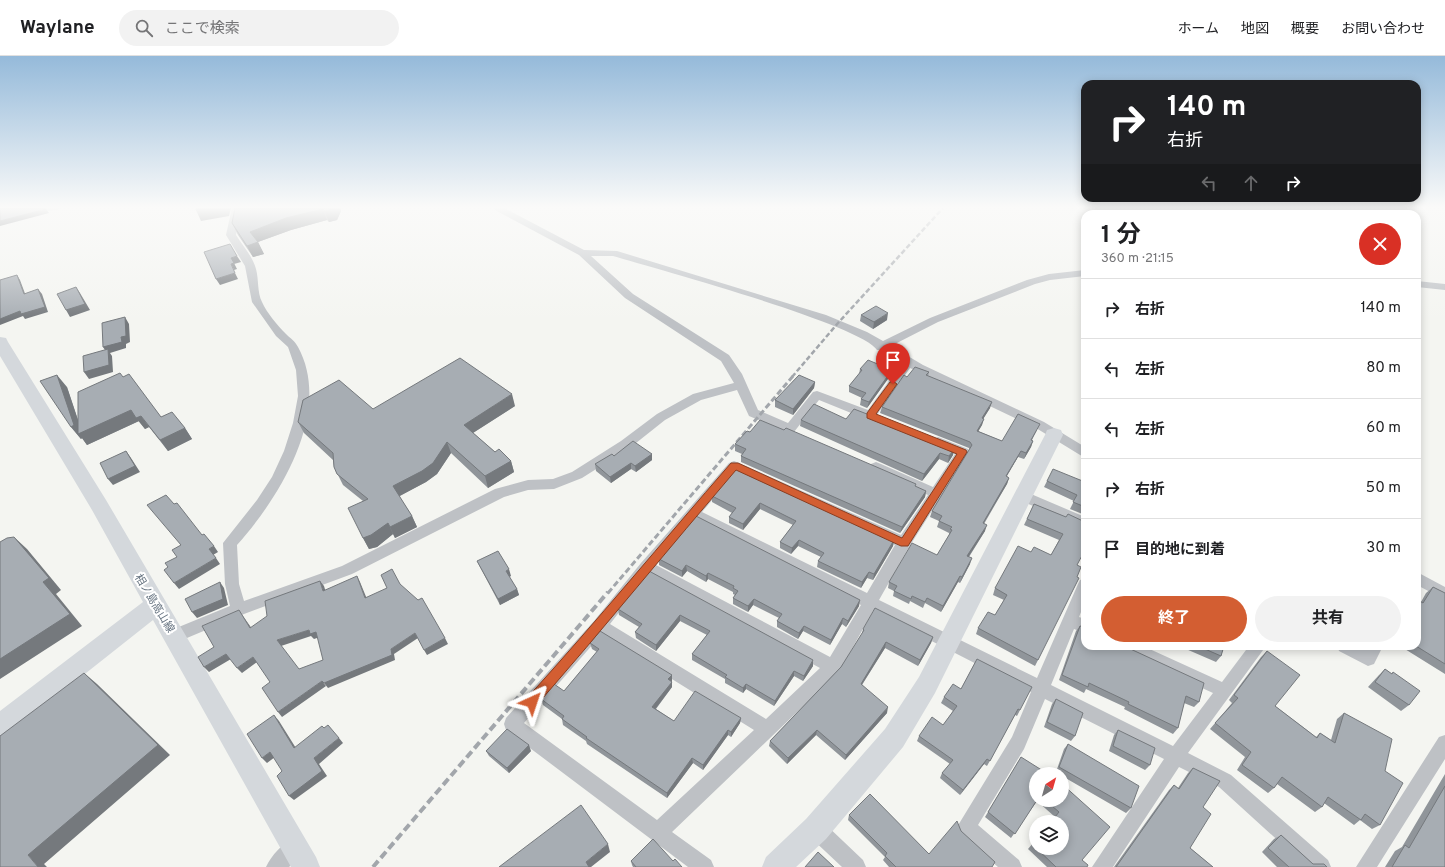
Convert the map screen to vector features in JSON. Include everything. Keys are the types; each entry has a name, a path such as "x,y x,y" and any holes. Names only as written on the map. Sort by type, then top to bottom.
{"main road":[{"name":"相ノ島高山線","path":"0,342 99,505 300,857"},
{"path":"776,867 816,829 894,738 927,685 950,643 1054,434"},
{"path":"0,726 155,605"}],"street":[{"path":"238,246 250,266 257,302 281,335 293,347 304,372 306,398 300,426 276,482 250,523 230,543 232,584 239,609"},
{"path":"569,246 582,253 629,296 725,358 736,374 753,413 804,436"},
{"path":"582,253 614,253 822,317 863,334 881,347 908,362 1040,425 1081,451"},
{"path":"881,347 934,320 1031,282 1049,277 1081,273"},
{"path":"1421,284 1445,286"},
{"path":"870,416 908,362"},
{"path":"175,636 239,609 347,570 500,493 528,485 554,484 577,475 626,444 661,418 685,404 697,398 740,386"},
{"path":"790,429 817,395 884,421"},
{"path":"658,832 768,730 833,666 904,544 935,493 963,452 927,438"},
{"path":"863,461 935,493"},
{"path":"704,867 512,724 599,626 646,567 734,466 904,544"},
{"path":"1024,496 1081,521"},
{"path":"693,513 1225,781 1321,867"},
{"path":"646,567 833,666"},
{"path":"1421,580 1445,594"},
{"path":"1012,867 966,827 1018,743 1042,689 1078,623 1081,606"},
{"path":"599,626 768,730"},
{"path":"1136,650 1225,691"},
{"path":"1102,867 1176,756 1255,650"},
{"path":"1352,650 1368,659 1373,650"},
{"path":"1366,867 1445,742"},
{"path":"816,829 856,867"},
{"path":"276,867 300,857"}],"building":[{"path":"224,246 231,246 237,256 231,258 234,263 231,264 235,273 216,279 204,252"},
{"path":"17,275 24,294 38,289 45,307 21,314 20,311 0,319 0,280"},
{"path":"76,287 85,304 66,310 57,294"},
{"path":"876,306 888,313 874,322 861,315"},
{"path":"125,317 126,336 121,337 122,342 103,347 102,323"},
{"path":"108,349 109,365 84,372 83,356"},
{"path":"460,358 512,394 464,425 495,452 499,449 511,461 485,476 447,442 433,463 422,471 393,486 412,516 390,527 388,523 371,535 363,538 348,508 368,499 337,474 334,467 333,453 298,422 303,400 339,380 373,409"},
{"path":"868,360 892,370 869,402 861,399 866,393 849,386"},
{"path":"915,367 929,372 926,375 992,402 982,418 984,419 977,431 1002,441 1018,414 1040,424 1026,453 1021,451 1006,476 1009,478 983,523 987,525 967,556 972,558 962,577 960,576 943,606 927,598 925,602 912,596 911,599 894,591 897,586 889,582 912,543 937,555 952,530 950,529 952,527 939,521 942,516 932,511 972,445 970,442 882,407 904,375 907,377"},
{"path":"120,373 123,377 129,374 161,417 172,412 185,428 160,440 141,416 136,418 131,410 78,434 78,392"},
{"path":"57,375 74,425 71,427 40,381"},
{"path":"799,375 815,382 793,409 775,400"},
{"path":"814,404 846,419 854,409 955,448 949,456 940,453 924,474 801,420"},
{"path":"760,420 784,430 786,428 916,484 915,486 926,491 902,527 741,456 746,449 735,444 747,431 750,432"},
{"path":"633,441 652,454 635,466 631,463 610,477 595,464 612,454 614,456"},
{"path":"126,451 135,466 108,479 100,463"},
{"path":"737,468 894,540 874,574 869,572 862,582 818,561 824,553 799,540 792,548 780,542 796,521 760,503 743,524 729,517 736,508 712,496"},
{"path":"1053,469 1081,480 1081,505 1073,502 1077,495 1047,481"},
{"path":"166,495 174,504 177,503 202,535 204,534 214,546 209,549 216,558 174,583 164,570 168,567 165,563 177,557 172,550 181,545 147,505"},
{"path":"1034,504 1066,517 1068,514 1081,520 1081,558 1077,565 1081,567 1077,577 1079,578 1038,660 978,628 988,612 995,615 1007,595 995,588 1018,546 1031,552 1034,547 1051,555 1063,534 1027,519"},
{"path":"696,516 860,600 848,621 843,618 831,640 804,626 799,633 777,621 782,614 754,599 748,606 733,598 738,591 733,588 734,586 708,573 706,576 686,565 682,571 659,559"},
{"path":"14,537 49,578 43,582 70,614 0,659 0,542 7,538"},
{"path":"498,551 509,569 506,571 517,589 498,599 477,561"},
{"path":"392,569 400,584 418,600 422,598 445,638 424,650 415,633 391,649 392,655 324,683 322,681 278,712 262,688 270,682 253,657 237,668 226,654 204,667 198,657 214,647 202,626 239,610 250,628 267,616 265,601 320,581 323,591 357,576 365,598 387,588 381,575","holes":["309,630 310,634 316,632 323,660 299,669 277,640"]},
{"path":"649,571 813,660 804,676 794,671 775,701 746,684 743,688 725,677 727,675 692,654 710,631 680,615 656,645 635,632 642,624 618,609"},
{"path":"220,582 223,599 192,612 185,599"},
{"path":"1433,587 1445,593 1445,664 1421,649 1421,602 1423,603"},
{"path":"875,608 933,637 920,660 886,642 861,684 888,707 846,755 817,730 788,758 770,741 841,667 864,630 863,629"},
{"path":"1080,626 1081,650 1133,650 1204,683 1199,702 1186,696 1178,728 1089,683 1088,687 1062,675"},
{"path":"600,631 672,675 668,679 672,682 652,707 674,721 695,691 741,718 731,732 728,730 703,765 692,758 667,793 586,738 587,737 562,719 564,716 541,699 554,684 564,691 599,649 590,643"},
{"path":"1207,650 1223,650 1221,656"},
{"path":"1267,651 1300,675 1275,706 1317,738 1320,733 1335,743 1344,713 1392,739 1385,771 1403,783 1380,825 1365,814 1361,820 1328,797 1322,807 1282,777 1274,788 1242,765 1251,752 1215,723 1238,698 1234,695"},
{"path":"977,659 1032,687 1020,710 1018,709 990,761 987,759 963,790 942,773 953,760 919,736 932,717 943,725 957,706 944,697 953,684 961,689"},
{"path":"1385,669 1392,674 1393,672 1420,691 1409,705 1375,682"},
{"path":"84,673 158,745 28,855 38,867 0,867 0,736"},
{"path":"1056,699 1083,713 1075,736 1047,722"},
{"path":"274,715 294,748 322,726 324,728 328,725 339,738 314,758 322,771 289,796 277,776 282,771 270,752 262,758 247,734"},
{"path":"507,729 529,745 507,768 486,751"},
{"path":"1118,730 1155,748 1150,765 1113,746"},
{"path":"1068,744 1139,786 1131,808 1069,773 1069,767 1059,767"},
{"path":"1021,757 1037,767 1029,767 1029,807 1032,807 1015,834 988,812"},
{"path":"1193,768 1220,781 1203,807 1211,814 1190,848 1213,867 1116,867 1174,785 1179,789"},
{"path":"1445,786 1445,867 1392,867 1405,845 1409,848"},
{"path":"1069,790 1110,827 1082,860 1088,865 1087,867 1056,867 1043,855 1069,855 1069,815 1057,815 1059,812 1053,807 1069,807"},
{"path":"870,794 929,854 957,821 961,831 995,862 992,867 896,867 885,856 887,853 849,815"},
{"path":"581,805 608,844 586,862 589,867 499,867"},
{"path":"1281,835 1313,864 1324,864 1327,867 1289,867 1268,848"},
{"path":"653,839 673,861 675,859 682,867 636,867 631,861"},
{"path":"818,852 834,867 805,867"}],"railway":[{"path":"792,377 838,323 908,246"},
{"path":"608,593 793,376"},
{"path":"373,867 608,592"}],"route":[{"path":"532,702 599,626 646,567 734,466 904,544 935,493 963,452 870,416 893,384"}]}
